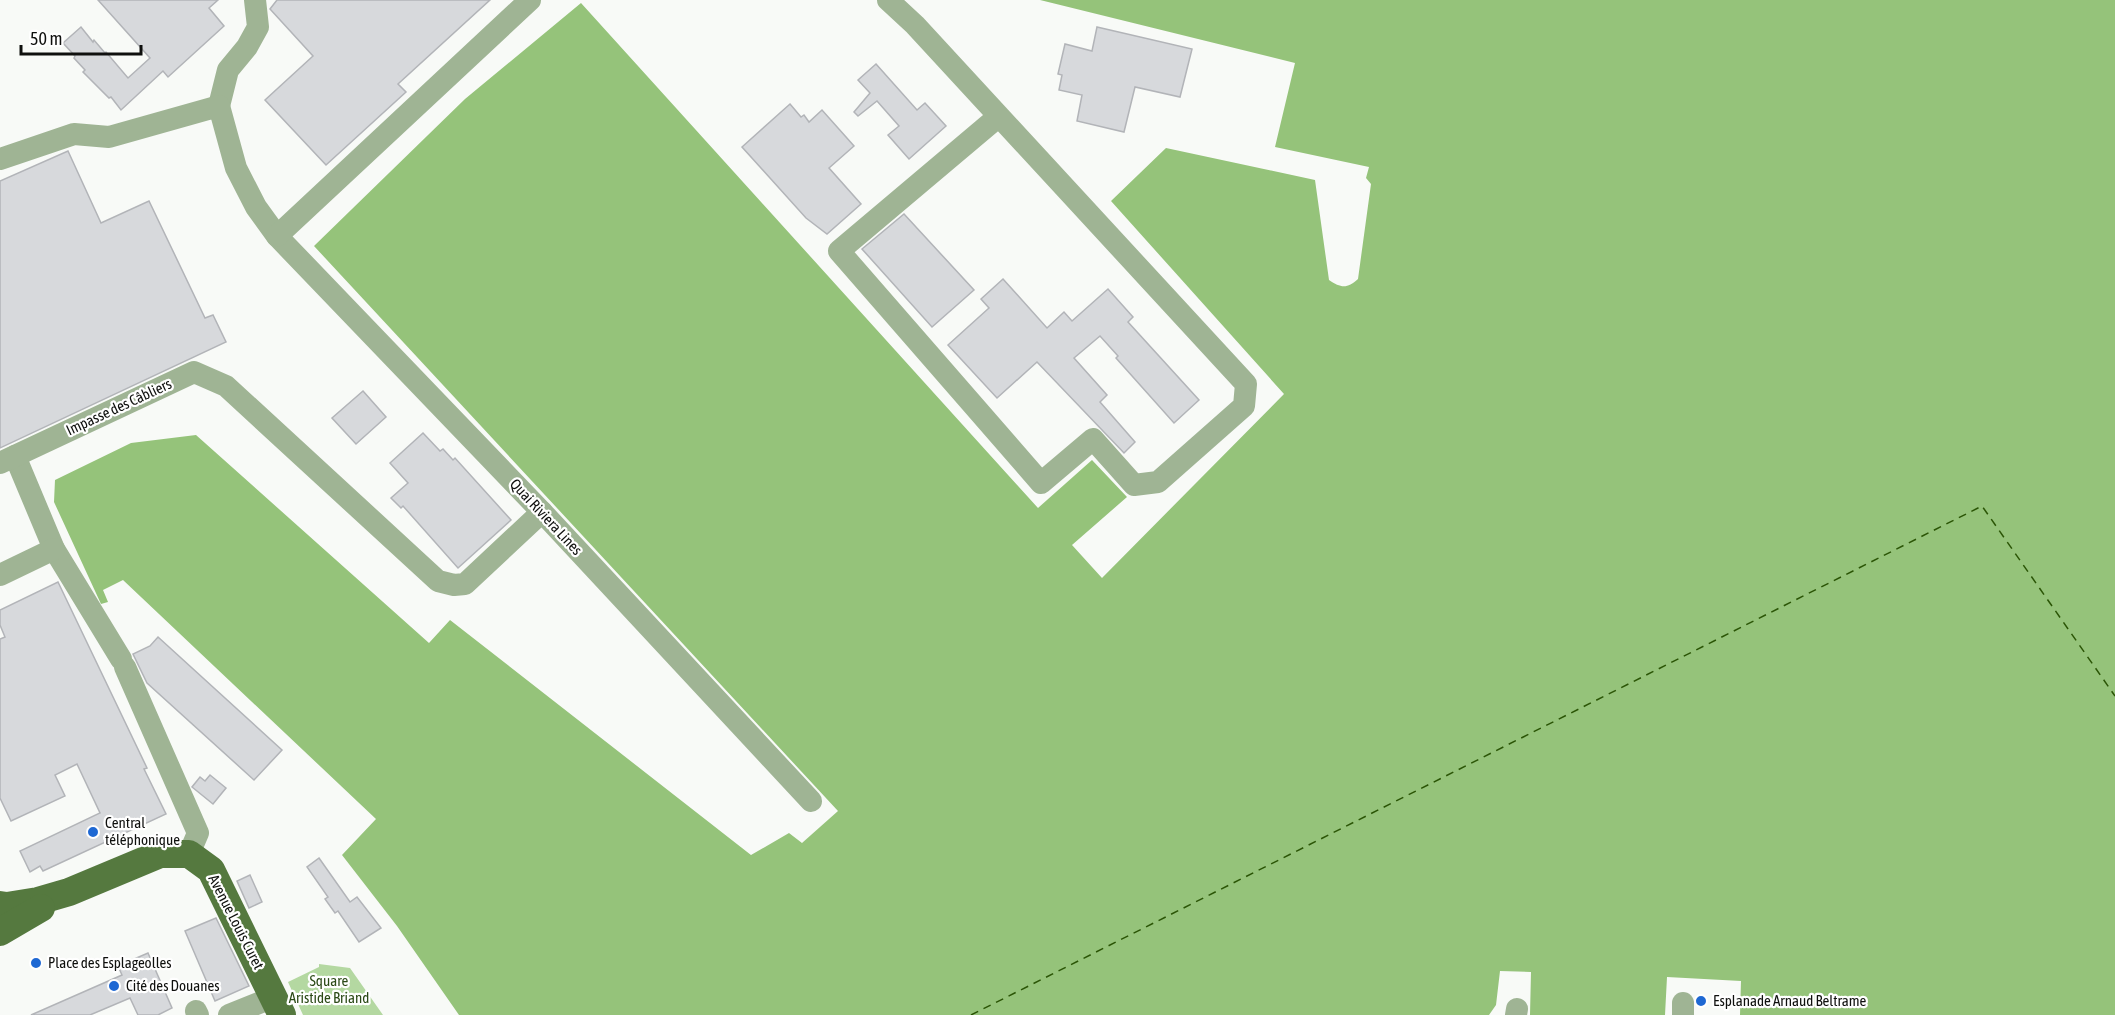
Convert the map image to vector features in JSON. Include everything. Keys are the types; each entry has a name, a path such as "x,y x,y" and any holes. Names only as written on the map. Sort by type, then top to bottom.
{"main road":[{"path":"0,905 38,901 69,892 160,854 189,855"},
{"name":"Avenue Louis Curet","path":"189,855 211,870 278,1006"},
{"path":"0,932 69,892"}],"street":[{"path":"0,159 74,134 109,137 219,106 228,70 247,47 258,27 255,0"},
{"path":"278,236 530,0"},
{"path":"888,0 915,25 999,116 1246,384 1244,406 1158,482 1134,485 1093,439 1041,483 839,251 999,116"},
{"name":"Quai Riviera Lines","path":"219,106 236,168 256,207 278,236 542,513 811,801"},
{"name":"Impasse des Câbliers","path":"7,459 194,372 226,386 438,581 454,585 465,584 542,513"},
{"path":"7,459 54,549 123,663 198,833 189,855"},
{"path":"0,575 54,549"},
{"path":"229,1015 278,1006"}],"green space":[{"name":"Square Aristide Briand","path":"319,964 350,968 383,1015 303,1015 288,982 319,967"}],"shaded area":[{"path":"1040,0 2115,0 2115,1015 1740,1015 1741,981 1667,977 1665,1015 1530,1015 1531,972 1500,971 1496,1005 1489,1015 459,1015 397,926 342,855 376,819 123,580 103,590 108,602 101,604 54,502 55,480 131,443 196,435 429,643 450,620 751,855 789,833 802,843 838,811 314,246 465,99 581,3 1038,508 1092,460 1127,497 1072,545 1102,578 1284,394 1111,201 1166,148 1315,180 1329,280 1344,286 1358,279 1371,184 1366,178 1369,167 1275,147 1295,63"}],"building":[{"path":"98,0 218,0 209,8 224,26 168,77 163,71 121,110 111,97 109,98 83,72 85,70 63,43 81,27 128,78 150,58"},
{"path":"277,0 490,0 398,84 406,92 326,165 265,100 313,56 270,9"},
{"path":"1097,27 1192,49 1180,97 1135,87 1124,132 1077,121 1082,95 1059,90 1062,75 1058,74 1065,44 1092,51"},
{"path":"876,64 917,110 925,103 946,126 909,159 888,135 899,126 877,101 858,116 854,112 870,93 858,80"},
{"path":"790,104 801,117 804,115 809,122 822,110 854,146 829,168 861,204 827,234 806,218 742,147"},
{"path":"68,151 101,223 149,201 205,318 213,315 226,342 0,448 0,181"},
{"path":"904,214 974,290 932,327 862,249"},
{"path":"1003,279 1047,328 1064,312 1072,321 1108,289 1133,317 1128,322 1199,400 1174,423 1116,358 1118,356 1100,336 1074,358 1107,395 1100,402 1135,442 1124,453 1037,362 997,398 948,345 989,308 981,299"},
{"path":"363,391 386,417 356,444 332,418"},
{"path":"423,433 440,451 443,449 453,460 455,458 511,520 458,568 403,506 401,508 391,498 408,483 390,463"},
{"path":"58,582 147,768 144,769 166,814 43,871 40,866 30,872 20,851 100,813 77,764 55,775 65,796 11,821 0,798 0,639 5,637 0,625 0,610"},
{"path":"158,637 282,750 254,780 147,683 133,654 150,646"},
{"path":"210,775 226,788 213,804 192,787 200,777 205,781"},
{"path":"319,858 350,902 357,897 381,928 359,942 338,911 335,913 325,899 328,897 307,867"},
{"path":"250,875 262,902 249,908 237,881"},
{"path":"216,918 249,986 215,1001 185,931"},
{"path":"148,953 172,1008 158,1015 138,1015 130,998 90,1015 31,1015 122,975 118,966"}],"ferry route":[{"path":"971,1015 1982,506 2115,696"}],"place":[{"name":"Central téléphonique","path":"93,832"},
{"name":"Place des Esplageolles","path":"36,963"},
{"name":"Cité des Douanes","path":"114,986"},
{"name":"Esplanade Arnaud Beltrame","path":"1701,1001"}]}
